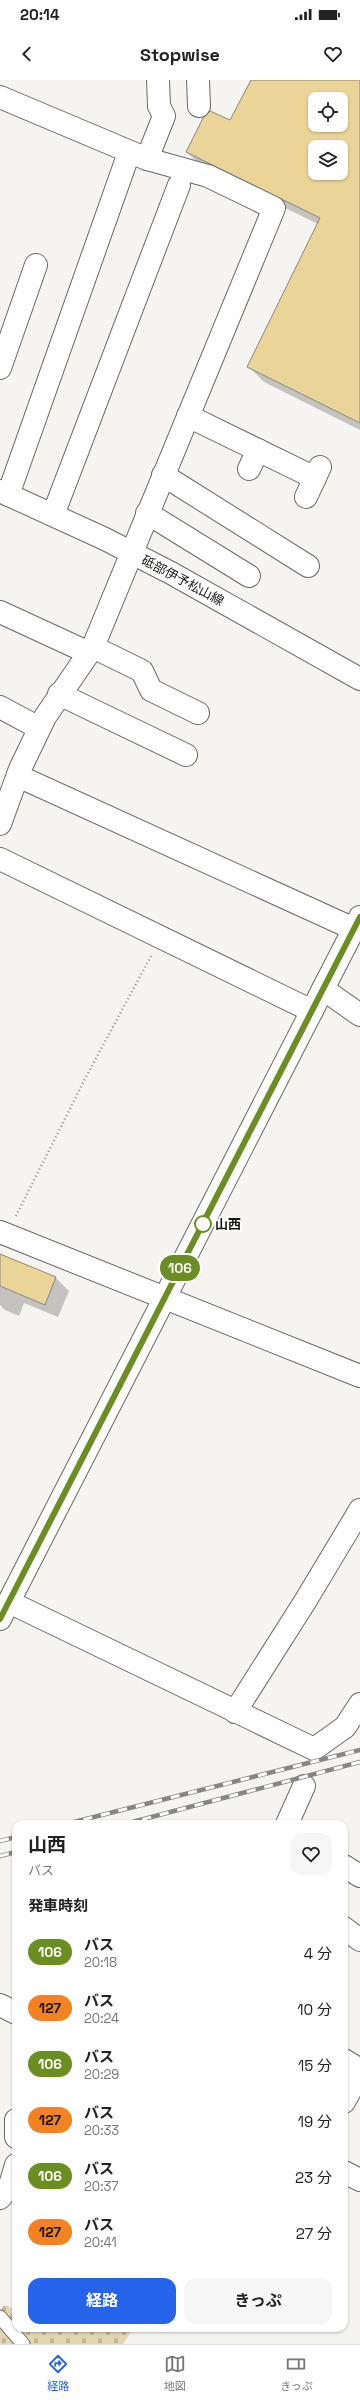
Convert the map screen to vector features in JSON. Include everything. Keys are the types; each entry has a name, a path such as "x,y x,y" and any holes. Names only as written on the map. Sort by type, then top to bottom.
{"street":[{"path":"4,493 138,165 164,116 159,106 158,80"},
{"path":"198,80 199,106"},
{"path":"0,97 138,165"},
{"path":"0,824 18,776 39,728 60,694 91,650 274,208 208,176 138,165 104,156"},
{"path":"53,515 179,185"},
{"path":"0,368 36,265"},
{"path":"188,416 253,459 314,481"},
{"path":"163,475 308,566"},
{"name":"砥部伊予松山線","path":"4,493 131,552 229,604 360,679"},
{"path":"148,512 250,576"},
{"path":"0,612 142,671 151,690 198,713"},
{"path":"60,694 186,755"},
{"path":"0,707 39,728"},
{"path":"18,776 357,923 4,1610 235,1712 314,1749 345,1728 360,1704"},
{"path":"0,859 312,1011"},
{"path":"323,989 360,1015"},
{"path":"3,1233 360,1376"},
{"path":"235,1712 306,1600 360,1510"},
{"path":"289,1820 304,1786"},
{"path":"348,1931 360,1940"},
{"path":"0,2005 12,2011"},
{"path":"348,2063 360,2071 348,2094"},
{"path":"348,2174 360,2180"},
{"path":"0,2198 10,2185 12,2178"}],"lane":[{"path":"0,2317 12,2331"},
{"path":"13,2332 23,2344"}],"path":[{"path":"3,1233 161,938"}],"green space":[{"path":"5,2305 12,2308 12,2332 131,2332 123,2344 0,2344 0,2310"}],"building":[{"path":"251,80 360,80 360,423 247,367 320,218 186,152 203,118 210,111 230,120"},
{"path":"0,1254 56,1277 45,1305 0,1286"}],"railway":[{"path":"82,1820 360,1750"},
{"path":"140,1820 360,1762"},
{"path":"0,1841 12,1838"},
{"path":"0,1856 12,1853"}],"bus line":[{"name":"106","path":"0,1619 360,917"}],"place":[{"name":"山西","path":"203,1224"}]}
